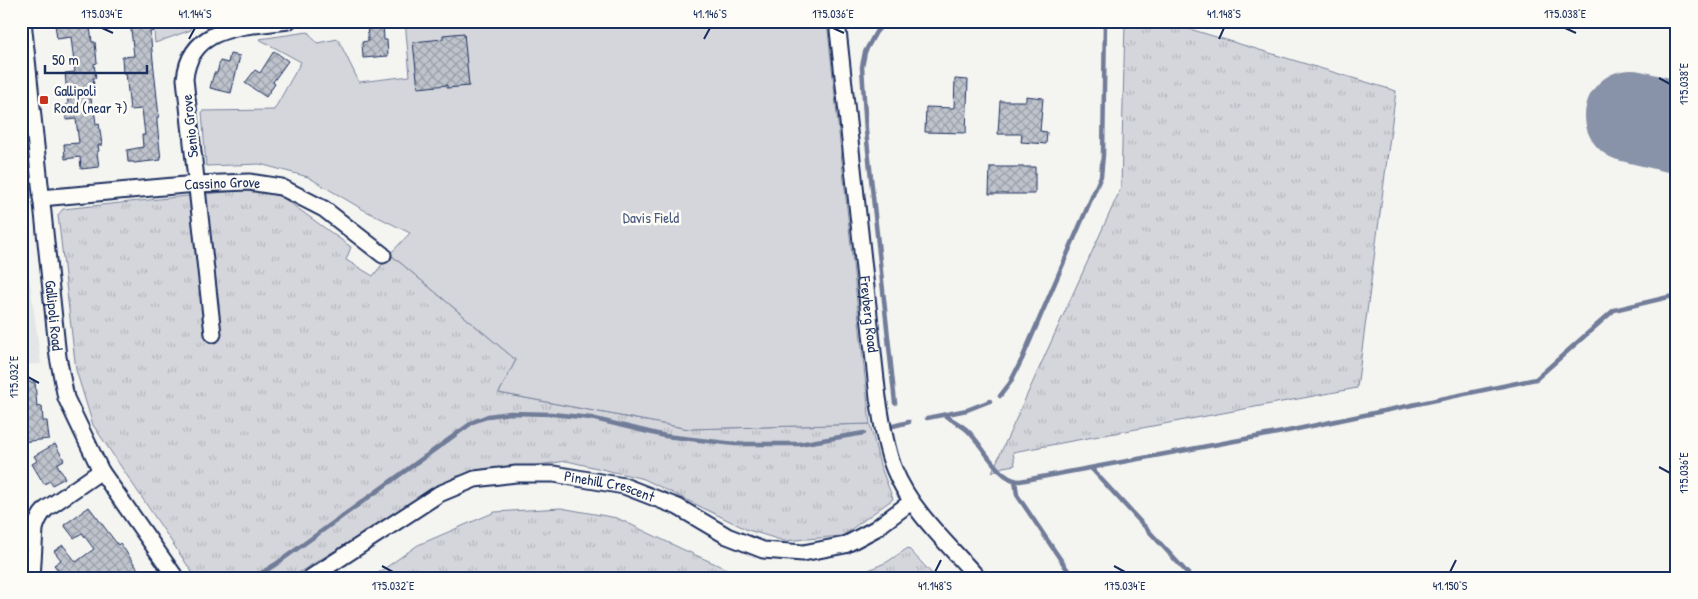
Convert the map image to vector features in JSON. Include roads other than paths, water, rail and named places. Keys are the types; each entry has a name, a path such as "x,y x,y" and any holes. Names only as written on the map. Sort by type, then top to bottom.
{"street":[{"name":"Gallipoli Road","path":"23,21 58,357 66,398 101,471 176,578"},
{"name":"Senio Grove","path":"213,334 185,79 186,65 194,51 207,39 223,31 288,21"},
{"name":"Freyberg Road","path":"837,21 878,398 894,468 911,502 978,578"},
{"name":"Cassino Grove","path":"41,198 196,184 249,182 281,187 324,209 383,255"},
{"path":"32,578 35,529 41,514 101,471"},
{"name":"Pinehill Crescent","path":"310,578 439,494 475,479 516,474 554,474 624,486 678,507 728,536 763,550 803,553 845,545 875,529 911,502"}],"waterway":[{"path":"886,21 876,32 865,52 862,67 866,131 895,403"},
{"path":"1000,396 1010,383 1022,359 1101,176 1105,21"},
{"path":"944,415 967,430 1005,475 1020,481 1288,431 1536,379 1614,310 1677,295"},
{"path":"927,418 967,410 990,401"},
{"path":"254,578 473,422 488,416 510,413 552,414 591,418 665,436 735,444 799,444 864,433"},
{"path":"893,426 909,422"},
{"path":"1091,468 1192,578"},
{"path":"1015,480 1017,495 1073,578"}],"place":[{"name":"Gallipoli Road (near 7)","path":"44,100"}],"park label":[{"name":"Davis Field","path":"651,218"}]}
